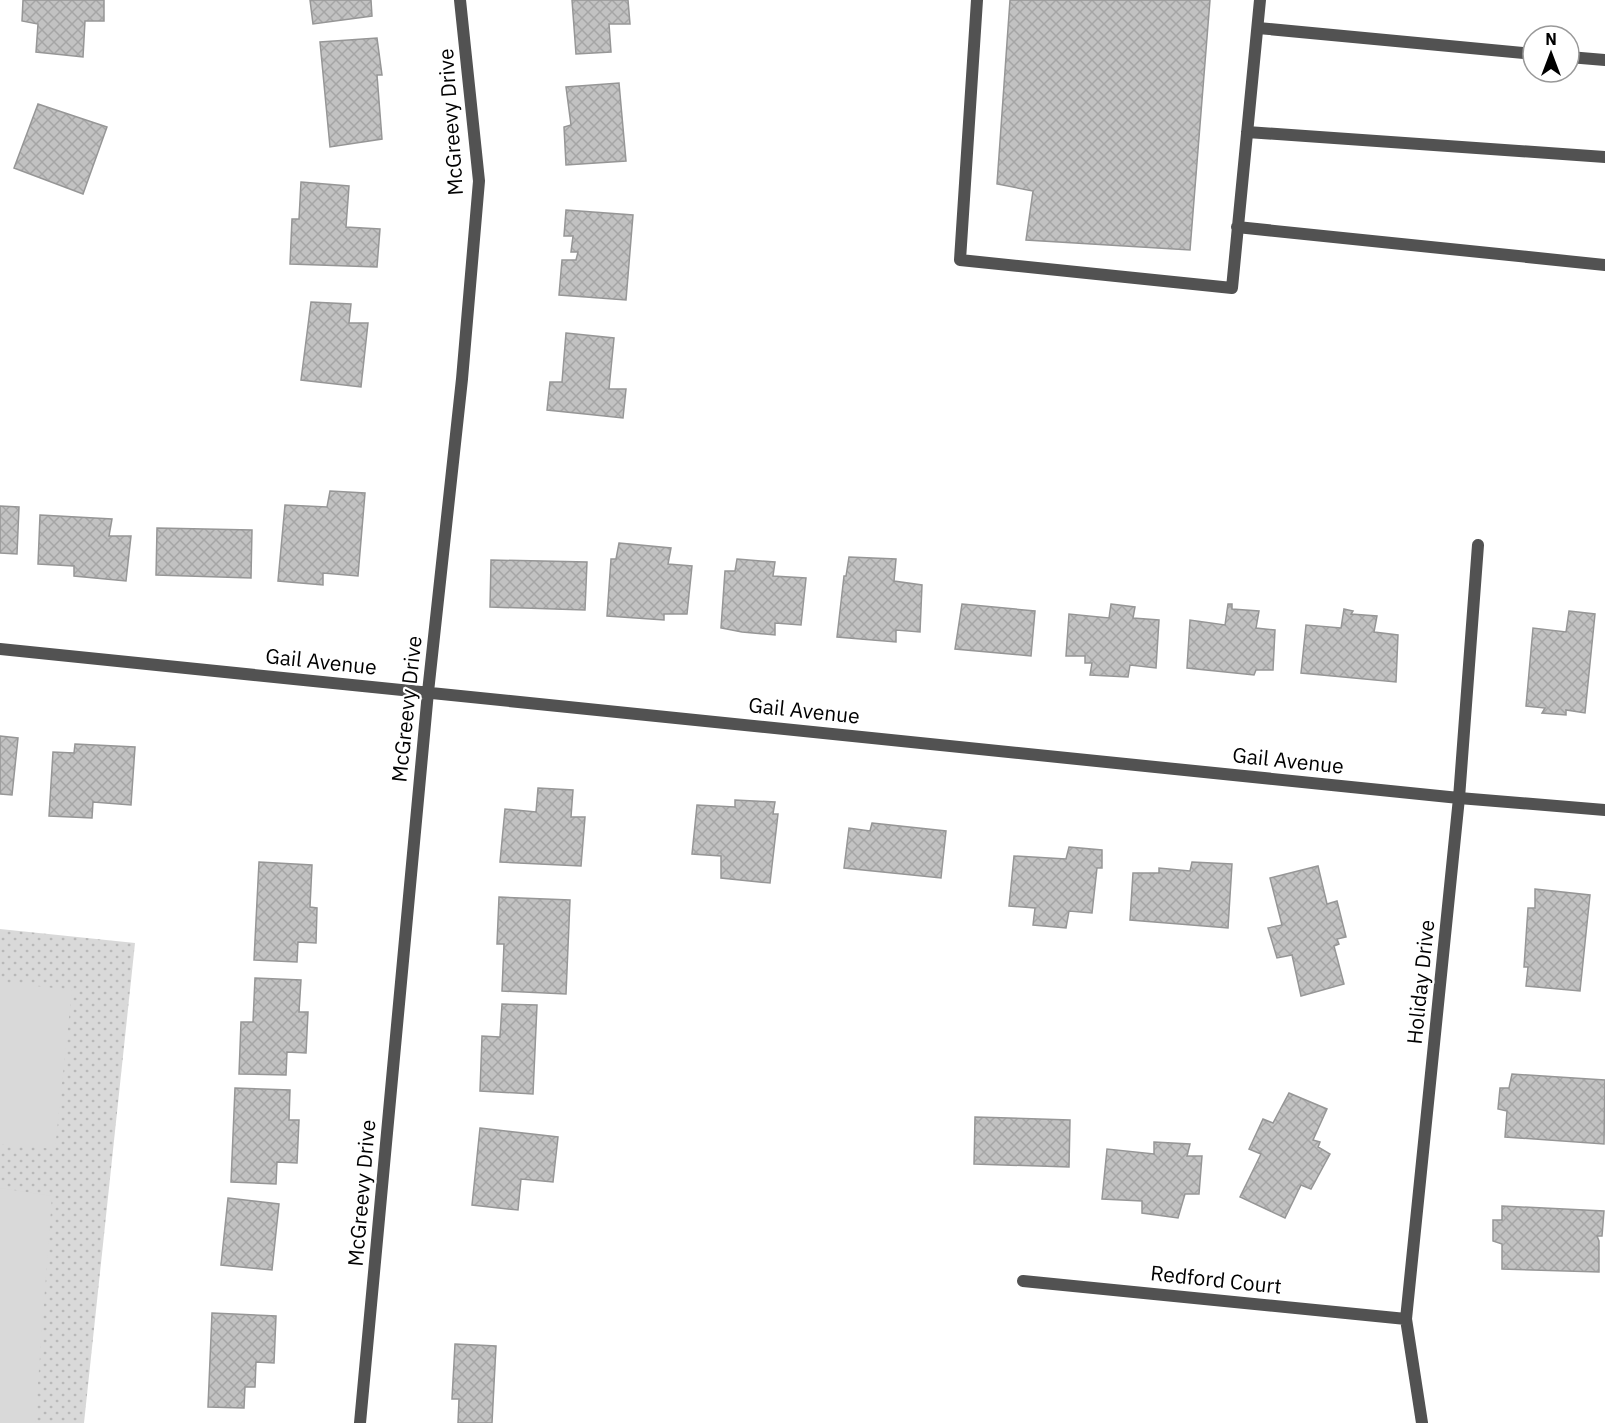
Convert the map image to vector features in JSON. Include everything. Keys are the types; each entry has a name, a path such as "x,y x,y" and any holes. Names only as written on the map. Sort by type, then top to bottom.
{"street":[{"name":"McGreevy Drive","path":"360,1423 428,692 462,379 478,181 460,0"},
{"path":"977,0 960,260 1232,288 1260,0"},
{"path":"1258,28 1521,53"},
{"path":"1581,58 1605,60"},
{"path":"1247,132 1605,157"},
{"path":"1237,227 1605,265"},
{"name":"Holiday Drive","path":"1422,1423 1406,1319 1459,798 1478,545"},
{"name":"Gail Avenue","path":"0,649 1459,798 1605,810"},
{"name":"Redford Court","path":"1023,1281 1406,1319"}],"shaded area":[{"path":"0,929 135,943 84,1423 0,1423"},
{"path":"0,982 72,990 55,1149 0,1144"},
{"path":"0,1188 52,1196 35,1423 0,1423"}],"building":[{"path":"23,0 104,0 104,21 85,21 83,57 36,52 38,24 22,21"},
{"path":"310,0 371,0 372,16 313,24"},
{"path":"572,0 628,0 630,24 609,24 611,52 576,54"},
{"path":"1010,0 1210,0 1190,250 1026,240 1033,191 997,184"},
{"path":"377,38 382,75 377,75 382,139 330,147 320,42"},
{"path":"619,83 626,161 566,165 564,127 571,125 566,87"},
{"path":"38,104 107,127 83,194 14,168"},
{"path":"301,182 349,186 346,227 380,229 377,267 290,264 292,219 299,219"},
{"path":"566,210 633,215 626,300 559,295 562,260 576,260 578,252 571,252 573,236 564,236"},
{"path":"311,302 351,304 349,323 368,323 361,387 301,380"},
{"path":"566,333 614,338 609,389 626,389 623,418 547,410 550,382 562,382"},
{"path":"330,491 365,493 358,576 323,573 323,585 278,581 285,505 327,507"},
{"path":"0,506 19,507 17,554 0,553"},
{"path":"40,515 112,519 109,536 131,536 126,581 74,576 74,566 38,564"},
{"path":"157,528 252,530 251,578 156,575"},
{"path":"619,543 671,548 668,564 692,566 687,614 664,614 664,620 607,616 611,559 616,559"},
{"path":"849,557 896,559 894,581 922,585 920,632 896,630 896,642 837,637 844,576 846,576"},
{"path":"737,559 775,562 773,576 806,578 801,625 775,623 775,635 721,628 725,571 735,571"},
{"path":"491,560 587,562 585,610 490,607"},
{"path":"962,604 1035,611 1031,656 955,649"},
{"path":"1111,604 1135,607 1133,618 1159,620 1156,668 1130,665 1128,677 1090,675 1092,663 1085,663 1085,656 1066,656 1069,614 1109,618"},
{"path":"1228,604 1232,604 1232,609 1259,611 1256,628 1275,630 1273,670 1256,670 1254,675 1187,668 1190,620 1225,625"},
{"path":"1344,609 1353,611 1351,614 1377,616 1374,632 1398,635 1396,682 1301,673 1306,625 1341,628"},
{"path":"1569,611 1595,614 1585,713 1566,710 1566,715 1542,713 1545,708 1526,706 1533,628 1566,632"},
{"path":"0,736 18,738 12,795 0,794"},
{"path":"75,744 135,747 131,805 93,802 92,818 49,816 53,752 74,753"},
{"path":"538,788 573,790 571,817 585,817 581,866 500,862 505,809 536,812"},
{"path":"735,800 775,802 773,814 778,814 770,883 721,878 721,856 692,854 697,805 735,807"},
{"path":"872,823 946,831 941,878 844,868 849,828 870,831"},
{"path":"1069,847 1102,850 1102,868 1097,868 1092,913 1069,911 1066,928 1033,925 1035,908 1009,906 1014,856 1066,859"},
{"path":"259,862 312,865 310,907 317,908 316,943 298,942 297,962 254,960"},
{"path":"1192,862 1232,864 1228,928 1130,920 1133,873 1159,873 1159,868 1190,871"},
{"path":"1318,866 1327,904 1337,901 1346,937 1337,939 1339,944 1334,946 1344,984 1301,996 1292,955 1277,958 1268,928 1282,925 1270,878"},
{"path":"1535,889 1590,895 1580,991 1526,986 1528,967 1524,967 1528,908 1535,908"},
{"path":"499,897 570,900 566,994 502,991 504,944 497,944"},
{"path":"255,978 301,980 299,1012 308,1012 306,1053 287,1052 286,1075 239,1074 241,1022 253,1022"},
{"path":"502,1004 537,1005 533,1094 480,1091 482,1036 500,1037"},
{"path":"1512,1074 1605,1080 1604,1144 1505,1137 1507,1111 1498,1109 1500,1088 1509,1088"},
{"path":"235,1088 290,1090 289,1120 299,1120 297,1163 277,1162 276,1184 231,1182"},
{"path":"1289,1093 1327,1109 1313,1140 1320,1142 1318,1147 1330,1154 1311,1189 1301,1185 1285,1218 1240,1197 1261,1154 1249,1149 1263,1119 1273,1123"},
{"path":"975,1117 1070,1120 1069,1167 974,1164"},
{"path":"480,1128 558,1137 553,1182 521,1179 518,1210 472,1205"},
{"path":"1154,1142 1190,1144 1187,1156 1202,1156 1199,1194 1185,1194 1178,1218 1142,1213 1142,1201 1102,1199 1107,1149 1154,1154"},
{"path":"228,1198 279,1204 272,1270 221,1265"},
{"path":"1502,1206 1604,1211 1602,1236 1597,1236 1599,1272 1502,1269 1502,1244 1493,1241 1493,1220 1502,1220"},
{"path":"212,1313 276,1316 274,1363 256,1362 255,1387 245,1387 244,1408 208,1407"},
{"path":"455,1344 496,1346 492,1423 458,1423 459,1399 452,1399"}]}
